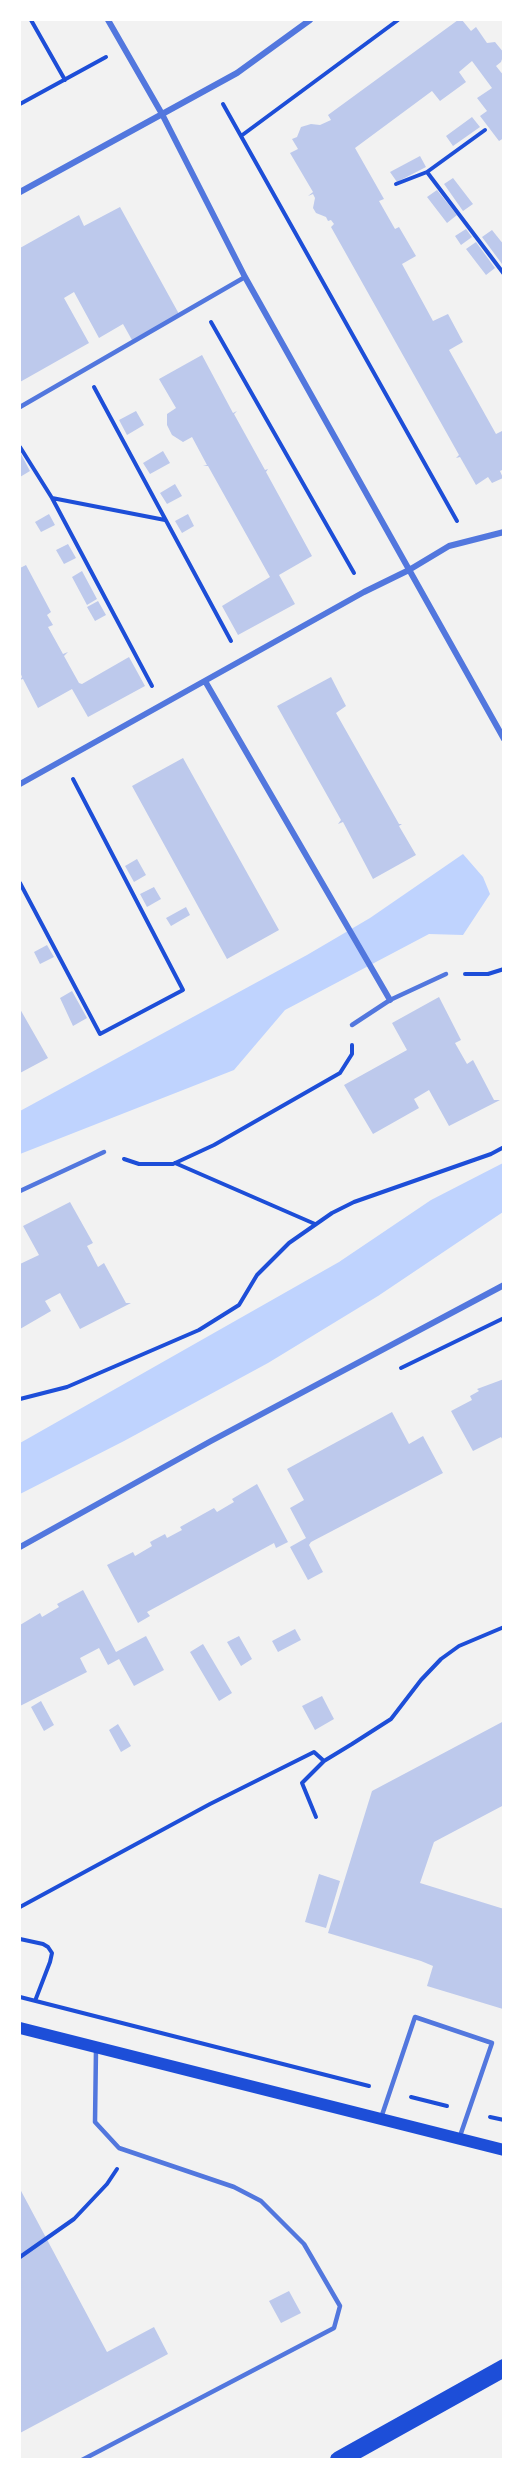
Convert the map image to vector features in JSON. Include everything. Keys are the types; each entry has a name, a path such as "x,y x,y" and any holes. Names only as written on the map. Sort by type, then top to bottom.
{"highway":[{"path":"339,2460 504,2368"}],"main road":[{"path":"20,2028 504,2150"}],"street":[{"path":"108,20 162,114 245,277 504,739"},
{"path":"20,192 237,74 310,20"},
{"path":"20,783 449,546 504,532"},
{"path":"205,681 390,1000"},
{"path":"20,1547 211,1441 504,1285"}],"lane":[{"path":"20,406 245,277"},
{"path":"352,1025 390,1000 446,974"},
{"path":"20,1191 104,1152"},
{"path":"381,2119 415,2017 492,2043 459,2139"},
{"path":"82,2460 334,2328 340,2306 304,2244 261,2201 234,2187 119,2148 95,2122 96,2046"}],"path":[{"path":"31,20 65,80"},
{"path":"241,136 398,20"},
{"path":"20,104 123,47"},
{"path":"213,86 467,540"},
{"path":"396,184 427,172 485,130"},
{"path":"427,172 504,274"},
{"path":"200,303 364,592"},
{"path":"85,369 242,660"},
{"path":"20,447 52,498 162,705"},
{"path":"52,498 166,520"},
{"path":"20,883 100,1034 183,990 63,760"},
{"path":"446,974 488,974 504,969"},
{"path":"104,1152 139,1164 174,1162 214,1144 340,1073 352,1054 352,1025"},
{"path":"20,1399 67,1387 199,1330 239,1305 257,1275 289,1243 332,1213 354,1202 491,1154 504,1147"},
{"path":"174,1162 315,1224"},
{"path":"316,1817 303,1783 324,1761 391,1719 441,1659 459,1646 504,1626"},
{"path":"20,1907 210,1804 314,1752 324,1761"},
{"path":"20,1939 43,1944 52,1953 35,2001"},
{"path":"20,1997 504,2120"},
{"path":"20,2257 74,2219 107,2184 129,2151"}],"water":[{"path":"463,854 483,877 490,894 463,935 429,934 285,1010 234,1070 20,1154 20,1111 307,955 370,918"},
{"path":"503,1163 503,1212 378,1296 268,1363 20,1494 20,1443 339,1262 431,1200"}],"building":[{"path":"458,20 462,20 471,31 476,27 487,43 495,42 504,53 501,62 496,66 504,76 504,138 499,141 480,116 487,111 477,98 492,88 472,61 459,72 466,82 440,101 432,91 355,148 384,199 379,201 395,229 399,227 416,256 402,264 433,321 448,314 463,342 449,350 496,434 504,430 504,469 500,471 503,478 492,483 488,477 476,485 460,457 456,458 459,455 331,227 334,224 331,220 328,221 326,217 316,213 313,208 315,198 313,194 308,196 313,192 290,153 298,149 292,139 297,137 301,127 311,124 320,125 331,120 328,115"},
{"path":"472,117 480,127 453,146 446,136"},
{"path":"420,156 426,167 397,182 390,172"},
{"path":"453,178 473,204 463,211 444,184"},
{"path":"437,190 457,215 447,223 427,197"},
{"path":"120,207 179,314 132,340 123,324 99,338 74,292 64,298 89,343 20,382 20,248 79,215 84,226"},
{"path":"466,229 472,237 461,245 455,236"},
{"path":"492,230 504,245 502,264 482,237"},
{"path":"476,242 495,268 486,275 466,249"},
{"path":"202,355 233,413 237,411 234,414 265,470 268,469 266,472 312,556 279,575 295,604 238,635 222,606 270,577 208,466 203,466 207,465 192,437 183,442 172,435 167,425 167,414 176,408 159,379"},
{"path":"136,411 144,425 127,435 119,420"},
{"path":"163,451 170,463 150,474 143,463"},
{"path":"20,455 30,471 20,477"},
{"path":"175,484 182,496 167,504 160,493"},
{"path":"49,514 55,525 41,532 35,522"},
{"path":"188,514 194,526 182,533 175,521"},
{"path":"68,544 76,558 64,564 56,550"},
{"path":"26,565 51,612 47,615 53,625 48,627 63,654 68,652 64,656 79,683 82,684 129,657 145,686 88,717 72,689 38,708 23,679 20,680 22,677 20,672 20,568"},
{"path":"82,571 97,599 87,605 72,577"},
{"path":"98,601 106,615 95,621 87,607"},
{"path":"331,677 346,706 336,713 399,824 402,824 399,826 416,855 373,879 343,822 338,824 341,820 277,706"},
{"path":"183,758 279,930 227,959 132,786"},
{"path":"137,859 146,875 134,882 125,866"},
{"path":"154,887 161,899 147,907 140,894"},
{"path":"186,907 190,915 171,926 166,918"},
{"path":"47,945 54,957 40,964 34,952"},
{"path":"72,991 87,1018 73,1026 60,998"},
{"path":"439,997 461,1040 455,1043 467,1064 473,1060 494,1100 500,1100 449,1126 429,1090 414,1099 419,1108 373,1134 344,1085 407,1050 392,1023"},
{"path":"20,1009 48,1058 20,1073"},
{"path":"70,1202 93,1243 87,1246 98,1267 104,1263 126,1303 131,1303 80,1329 60,1293 45,1301 51,1311 20,1329 20,1264 39,1255 23,1226"},
{"path":"504,1379 504,1442 501,1437 473,1451 451,1411 472,1400 470,1396 479,1391 477,1389"},
{"path":"392,1412 409,1444 423,1436 443,1473 311,1542 309,1545 323,1572 308,1580 290,1547 306,1538 290,1508 304,1500 287,1469"},
{"path":"257,1484 288,1542 276,1548 274,1543 147,1612 150,1616 138,1623 107,1565 133,1552 135,1556 152,1546 150,1542 165,1534 167,1538 182,1530 180,1527 214,1508 217,1512 234,1502 232,1499"},
{"path":"83,1590 116,1652 146,1636 164,1670 134,1686 119,1659 108,1665 99,1648 80,1658 87,1672 20,1706 20,1625 40,1613 42,1617 59,1607 57,1604"},
{"path":"295,1629 301,1640 278,1652 272,1641"},
{"path":"239,1636 252,1659 241,1666 227,1642"},
{"path":"203,1644 232,1693 219,1701 190,1652"},
{"path":"322,1696 334,1719 315,1730 302,1706"},
{"path":"41,1701 54,1725 44,1731 31,1707"},
{"path":"504,1721 504,1805 434,1842 420,1883 504,1909 503,2009 427,1986 433,1966 328,1933 372,1791"},
{"path":"118,1724 131,1746 121,1752 109,1730"},
{"path":"319,1874 340,1881 326,1928 305,1922"},
{"path":"20,2189 107,2352 154,2327 168,2354 20,2433"},
{"path":"289,2291 301,2313 281,2323 269,2301"}]}
